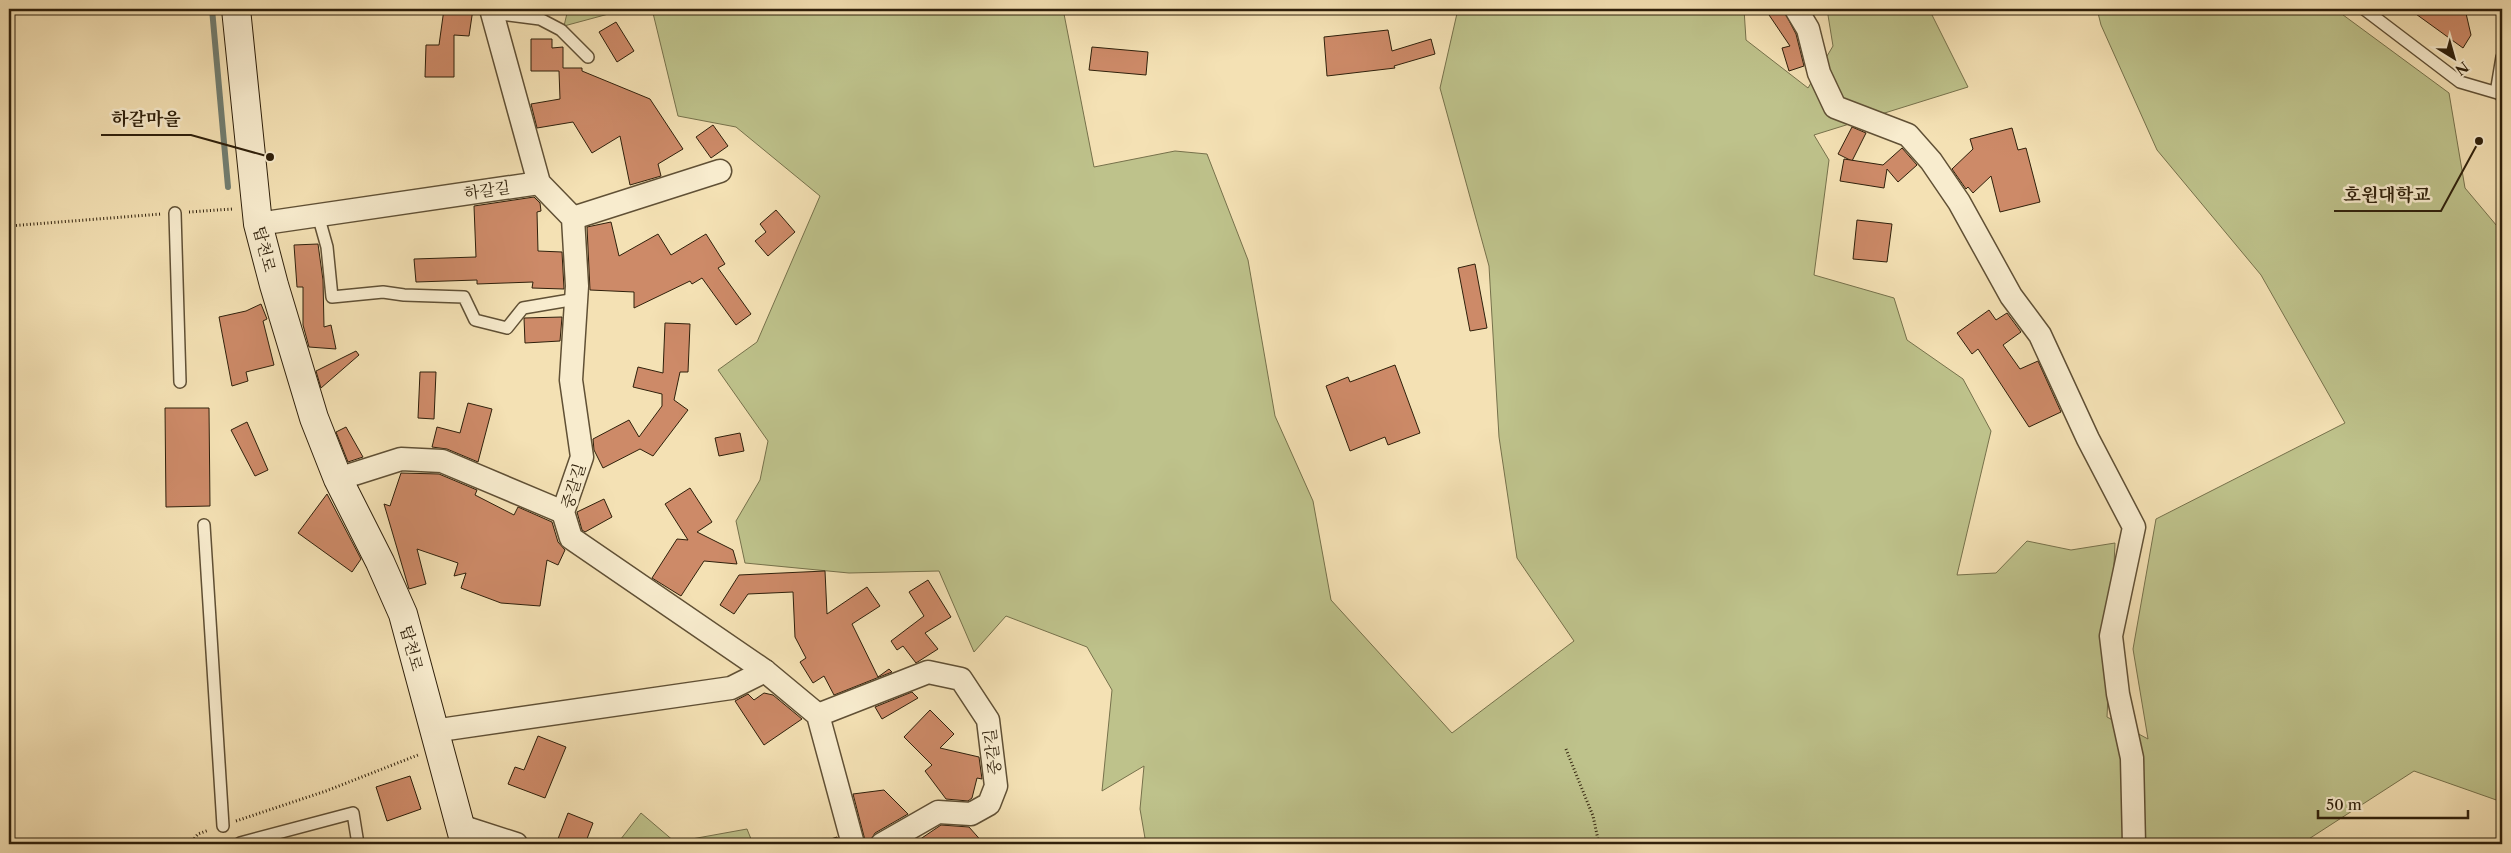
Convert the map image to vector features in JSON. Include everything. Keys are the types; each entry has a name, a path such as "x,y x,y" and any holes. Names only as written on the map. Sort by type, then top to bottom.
{"main road":[{"name":"탑천로","path":"236,9 257,216 296,360 314,418 338,479 380,562 403,614 462,835"}],"street":[{"path":"1796,9 1808,28 1819,73 1835,107 1908,135 1931,161 1959,202 2011,296 2040,335 2088,439 2134,527 2111,636 2118,694 2132,758 2134,844"},
{"path":"492,11 539,183 572,218 720,171"},
{"name":"하갈길","path":"257,216 318,215 539,183"},
{"name":"중갈길","path":"572,218 576,299 571,380 582,457 563,512 571,538 766,671 818,715 928,672 960,679 988,720 996,786 989,804 971,814 938,812 882,844"},
{"path":"338,479 401,459 442,461 563,512"},
{"path":"435,739 731,688 766,671"},
{"path":"818,715 853,844"},
{"name":"탑천로","path":"462,835 516,844"}],"lane":[{"path":"2364,9 2460,82 2501,95"},
{"path":"492,11 540,19 561,30 588,57"},
{"path":"2501,95 2497,87 2502,57"},
{"path":"175,213 180,382"},
{"path":"318,215 327,247 332,297 383,292 464,297 475,320 506,328 523,308 576,299"},
{"path":"204,525 222,826"},
{"path":"240,843 353,813 358,844"}],"path":[{"path":"9,226 175,213 257,216"},
{"path":"190,844 198,834 326,791 435,739"},
{"path":"1566,749 1593,816 1599,844"}],"green space":[{"path":"568,9 627,9 564,26"},
{"path":"652,9 1069,9 1064,14 1094,167 1175,151 1207,154 1248,260 1275,416 1313,501 1331,600 1452,733 1574,641 1517,558 1499,437 1489,266 1440,88 1458,9 1744,9 1746,40 1808,88 1833,46 1827,9 1929,9 1968,87 1814,135 1829,160 1814,275 1894,298 1907,340 1963,379 1991,431 1957,575 1996,573 2027,541 2071,550 2115,543 2107,717 2148,739 2133,649 2156,519 2345,423 2261,275 2157,150 2101,25 2097,9 2335,9 2449,93 2465,188 2502,232 2502,802 2414,771 2301,844 1146,844 1140,809 1144,766 1102,791 1112,690 1087,647 1006,616 974,652 939,571 849,573 745,563 736,521 760,480 768,441 718,370 757,342 820,196 736,127 678,116"},
{"path":"641,813 675,842 747,829 753,844 617,844"}],"building":[{"path":"444,9 473,9 469,36 454,35 454,77 425,77 426,45 439,45"},
{"path":"1765,9 1783,9 1796,34 1804,66 1789,71 1782,48 1790,46"},
{"path":"2409,9 2465,9 2471,35 2463,48"},
{"path":"616,22 634,51 617,62 599,32"},
{"path":"1388,30 1392,51 1431,39 1435,54 1394,66 1395,68 1327,76 1324,37"},
{"path":"531,39 552,39 552,48 563,47 563,68 582,68 582,71 650,99 683,149 658,164 661,176 630,185 620,136 592,153 573,122 537,128 531,104 560,99 559,71 531,71"},
{"path":"1092,47 1148,52 1146,75 1089,70"},
{"path":"713,125 728,146 711,158 696,137"},
{"path":"1852,127 1866,133 1852,161 1838,154"},
{"path":"2012,128 2018,150 2026,148 2040,202 2000,212 1991,176 1973,193 1968,187 1966,189 1952,169 1973,149 1970,139"},
{"path":"1902,148 1917,165 1898,182 1887,169 1884,188 1840,181 1844,159 1883,165"},
{"path":"534,197 540,203 541,211 537,212 538,251 562,252 564,289 532,288 533,282 477,284 477,280 416,282 414,259 476,257 474,206"},
{"path":"776,210 795,232 768,256 755,241 766,232 760,224"},
{"path":"1857,220 1892,224 1887,262 1853,259"},
{"path":"611,222 619,256 658,234 671,255 706,234 725,264 718,268 751,314 736,325 702,278 692,284 690,281 634,308 634,292 590,290 587,227"},
{"path":"318,244 323,280 324,327 331,325 336,349 309,347 303,325 303,287 297,287 294,245"},
{"path":"1475,264 1487,328 1470,331 1458,268"},
{"path":"261,304 267,319 263,321 274,365 246,372 248,381 232,386 219,317 246,311"},
{"path":"1989,310 1996,320 2007,313 2021,332 2003,345 2020,369 2038,361 2061,412 2029,427 1978,349 1972,354 1957,333"},
{"path":"562,317 560,341 525,343 524,318"},
{"path":"665,323 690,324 688,372 680,372 674,400 688,410 653,456 640,449 603,468 594,450 593,439 629,420 639,437 662,406 662,394 633,387 638,367 663,373"},
{"path":"356,351 359,355 321,388 316,371"},
{"path":"1395,365 1420,433 1388,445 1385,437 1350,451 1326,386 1348,377 1350,382"},
{"path":"420,372 436,372 434,419 418,418"},
{"path":"468,403 492,409 478,462 447,449 432,447 437,427 460,433"},
{"path":"165,408 209,408 210,506 166,507"},
{"path":"247,422 268,470 255,476 231,430"},
{"path":"346,427 363,457 348,462 336,432"},
{"path":"740,433 744,451 719,456 715,438"},
{"path":"401,473 439,474 477,490 475,495 514,515 518,507 552,522 558,542 565,550 558,565 547,560 540,606 501,603 461,588 466,573 454,576 458,563 417,549 426,584 409,589 384,504 390,506"},
{"path":"690,488 712,522 697,532 733,550 737,564 704,561 681,596 652,578 677,539 688,540 665,504"},
{"path":"327,494 361,559 352,572 298,533"},
{"path":"604,499 612,517 585,532 582,530 577,512"},
{"path":"825,571 827,614 867,587 880,606 852,624 878,677 889,669 892,672 834,695 824,676 813,683 800,662 806,658 795,637 793,592 748,594 734,614 720,605 739,575"},
{"path":"928,580 951,617 925,633 938,649 916,663 903,646 897,650 891,641 924,616 909,592"},
{"path":"912,692 918,698 882,719 875,707"},
{"path":"764,693 773,695 802,719 764,745 735,701 748,694 754,700"},
{"path":"930,710 954,734 940,748 979,757 982,779 977,778 972,798 968,801 946,799 925,771 932,765 904,737"},
{"path":"538,736 566,747 545,798 508,784 515,767 524,770"},
{"path":"410,776 421,809 387,821 376,787"},
{"path":"884,790 908,814 875,833 869,843 866,844 853,794"},
{"path":"568,813 593,823 585,844 556,844"},
{"path":"941,825 969,827 984,844 913,844"},
{"path":"837,837 839,844 822,844 821,842"}],"waterway":[{"path":"212,9 228,187"}],"place":[{"name":"호원대학교","path":"2479,141"},
{"name":"하갈마을","path":"270,157"}]}
